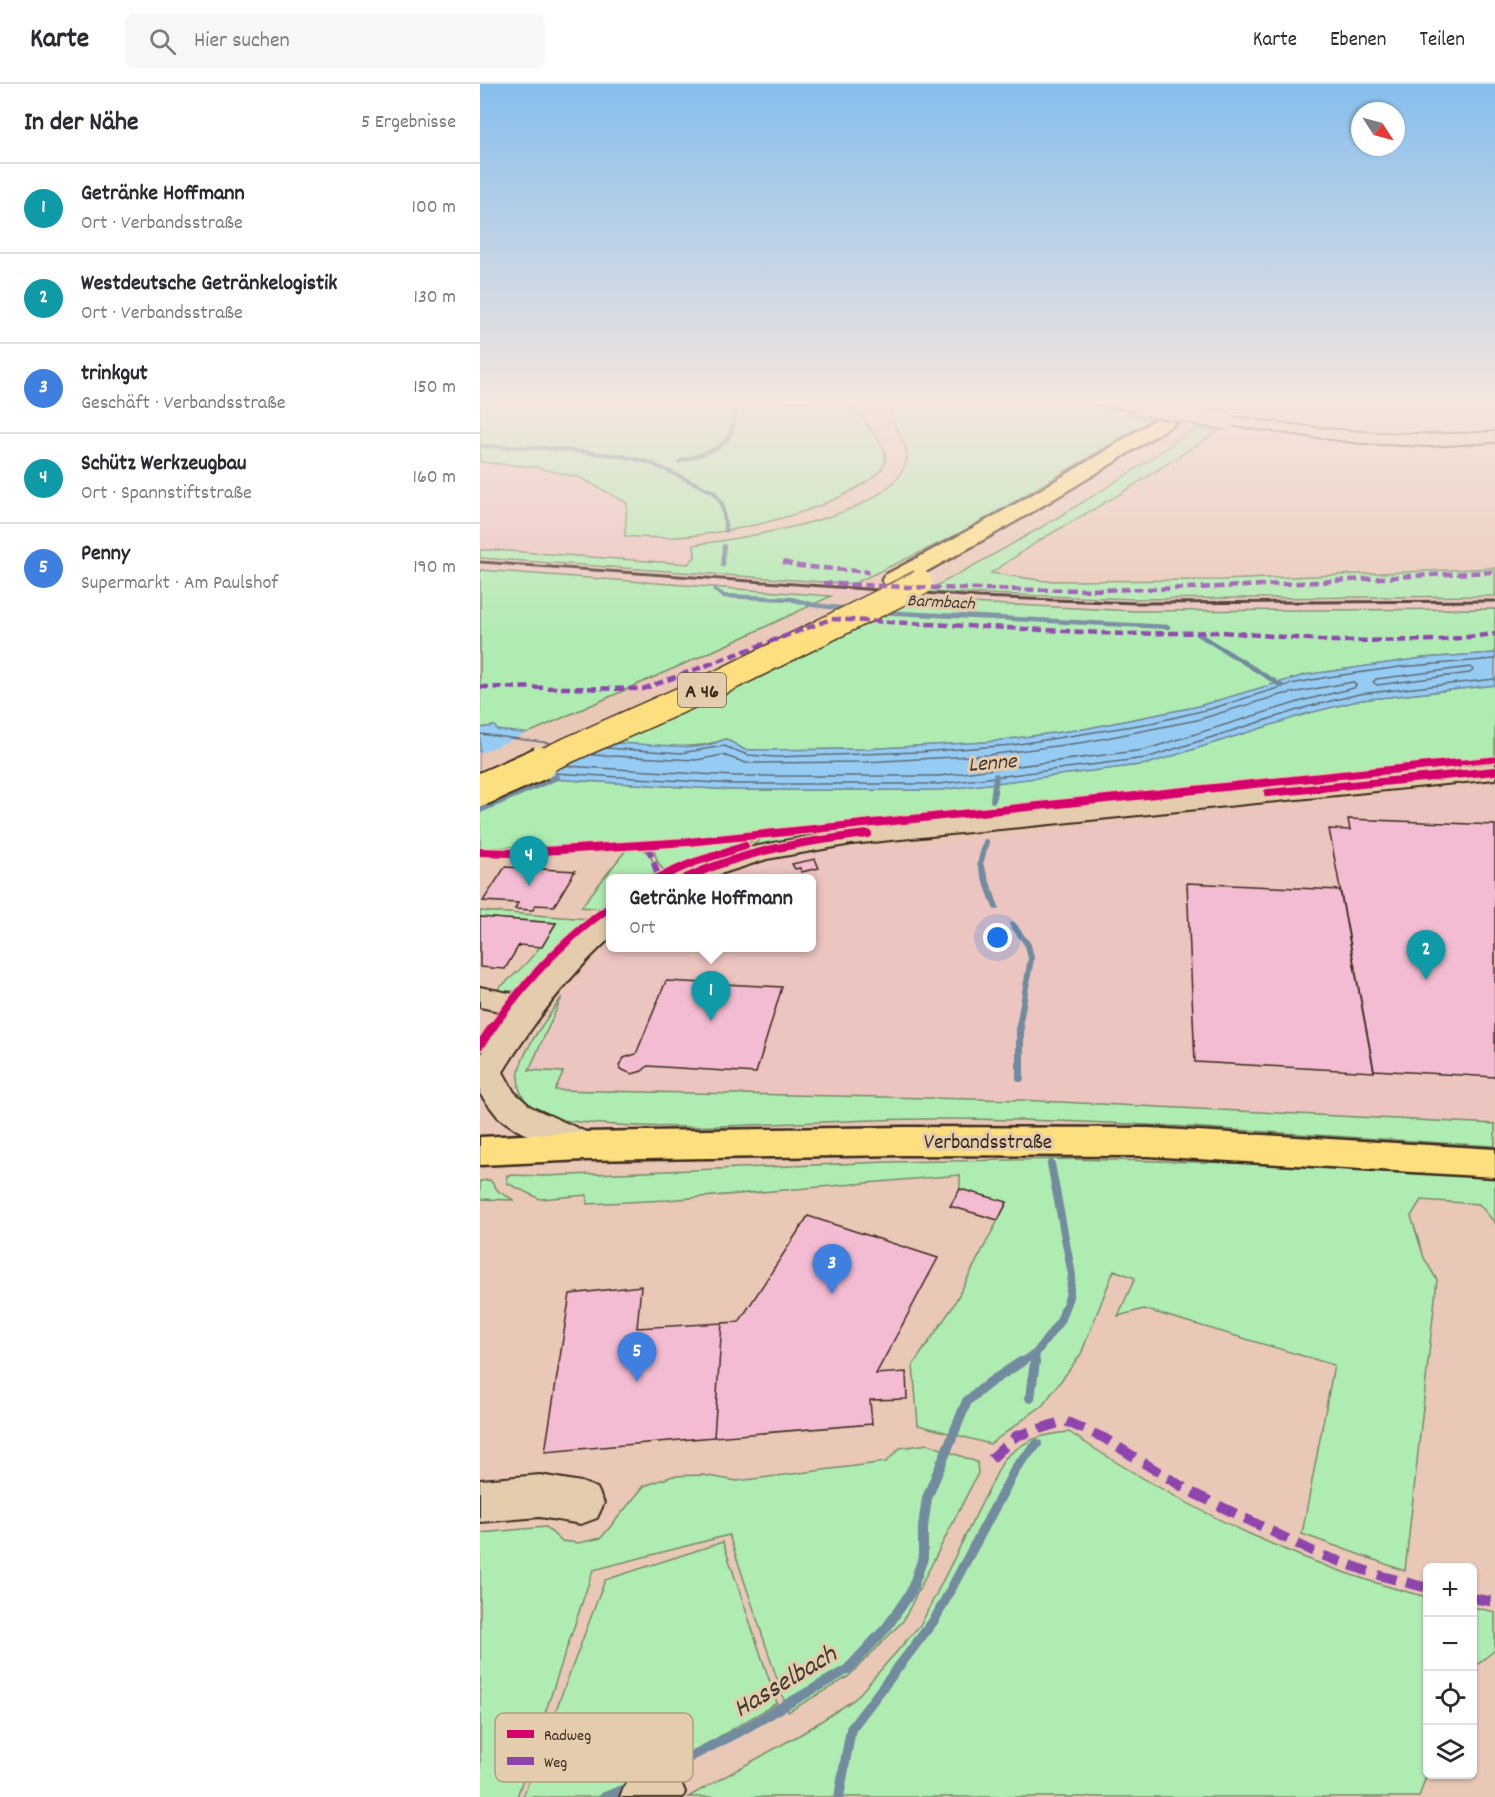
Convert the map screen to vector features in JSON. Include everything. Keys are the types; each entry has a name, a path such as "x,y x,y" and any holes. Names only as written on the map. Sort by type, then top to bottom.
{"main road":[{"name":"A 46","path":"480,771 729,661 893,580 1000,523 1071,481"},
{"name":"A 46","path":"480,790 719,683 920,583 1097,481"},
{"name":"Verbandsstraße","path":"480,1151 584,1146 905,1141 1148,1142 1495,1163"}],"street":[{"path":"699,874 742,857 779,848 852,836 1495,771"},
{"path":"584,1146 541,1127 516,1112 483,1077 529,1007 560,969 606,927"},
{"path":"480,997 529,1007"},
{"path":"480,1501 540,1496 581,1503"}],"shaded area":[{"path":"480,481 587,481 628,503 625,536 637,538 697,534 694,545 695,557 688,564 480,550"},
{"path":"480,558 981,594 1133,599 1495,596 1495,609 1136,611 981,605 480,570"},
{"path":"1495,783 1495,1124 1020,1100 555,1090 563,1072 529,1070 562,997 606,948 606,952 816,952 816,874 726,874 797,853 957,841"}],"green space":[{"path":"586,481 868,481 839,497 811,508 748,527 715,533 652,538 625,536 627,503"},
{"path":"1049,481 963,532 853,584 480,558 480,550 494,550 688,564 695,557 694,545 746,537 812,522 845,511 873,498 894,482"},
{"path":"1117,481 1140,481 1040,540 991,573 1046,581 1222,580 1495,568 1495,596 1133,599 925,592 1063,515"},
{"path":"480,570 831,596 524,735 497,730 494,726 480,728"},
{"path":"908,600 1136,611 1495,609 1495,653 1423,658 1305,675 1195,707 1084,729 987,742 865,749 745,750 726,739 685,747 615,743 765,673"},
{"path":"1495,685 1495,757 701,839 480,848 480,803 545,775 552,779 733,790 940,790 1147,764 1309,713 1361,700"},
{"path":"1495,760 1495,765 826,834 772,843 682,874 673,874 753,845 764,837"},
{"path":"749,838 752,841 749,843 712,854 667,872 655,856 654,849 659,847"},
{"path":"642,848 653,862 654,874 607,874 626,850"},
{"path":"606,875 606,907 581,907"},
{"path":"480,911 590,919 514,991 495,991 529,960 556,923 480,917"},
{"path":"562,997 529,1070 563,1072 555,1090 1020,1100 1495,1124 1495,1146 1146,1125 1007,1120 890,1119 656,1126 609,1125 562,1120 537,1110 523,1098 518,1083 520,1066 528,1049"},
{"path":"1068,1159 1239,1163 1495,1178 1495,1223 1479,1204 1421,1200 1411,1216 1424,1258 1437,1280 1405,1571 1302,1534 1334,1365 1144,1309 1118,1316 1135,1278 1114,1270 1081,1354 1043,1405 990,1444 918,1425 913,1365 952,1308 1007,1203 960,1189 960,1175 667,1200 587,1204 587,1195 540,1199 507,1183 507,1175 545,1176 887,1162"},
{"path":"490,1180 499,1192 514,1200 480,1199 480,1181"},
{"path":"1069,1432 1153,1484 1197,1508 1286,1550 1379,1584 1423,1596 1423,1779 1425,1779 1419,1797 688,1797 803,1733 855,1699 921,1624 1004,1459 1033,1439"},
{"path":"928,1444 977,1462 978,1473 903,1621 848,1677 788,1712 729,1535 593,1570 545,1713 495,1713 495,1782 522,1782 517,1797 480,1797 480,1533 546,1527 561,1541 578,1543 601,1538 644,1486 673,1476 703,1475 737,1481 886,1462 900,1448"},
{"path":"723,1542 777,1703 693,1752 693,1713 555,1713 605,1580"},
{"path":"1477,1608 1495,1612 1495,1650 1477,1665"},
{"path":"529,1782 630,1782 598,1797 523,1797"}],"water":[{"name":"Lenne","path":"1495,653 1495,685 1361,700 1309,713 1147,764 940,790 733,790 552,779 545,775 480,771 480,728 495,726 497,730 615,743 695,747 726,739 745,750 865,749 987,742 1084,729 1195,707 1305,675 1423,658"}],"pier":[{"path":"530,732 621,740 539,777 480,774 480,753"}],"building":[{"path":"1348,819 1495,825 1495,1077 1374,1070 1329,829 1350,830"},
{"path":"815,859 819,868 801,872 800,868 795,869 792,864"},
{"path":"505,867 575,871 554,906 535,905 533,910 515,909 518,903 483,901"},
{"path":"1187,883 1340,890 1374,1072 1195,1062"},
{"path":"480,917 556,923 542,947 519,945 505,969 480,967"},
{"path":"666,981 782,987 756,1073 648,1066 632,1074 620,1069 619,1065 624,1058 636,1054"},
{"path":"960,1189 1007,1202 998,1220 950,1206"},
{"path":"808,1216 938,1258 876,1374 906,1372 907,1399 870,1400 872,1424 714,1437 722,1323 739,1322"},
{"path":"641,1286 637,1328 722,1323 714,1437 545,1452 570,1294"}],"waterway":[{"name":"Barmbach","path":"690,481 714,492 722,504 726,531"},
{"name":"Barmbach","path":"723,560 724,546"},
{"name":"Barmbach","path":"723,560 723,565"},
{"name":"Barmbach","path":"715,590 724,596 791,599 814,605 848,609"},
{"name":"Barmbach","path":"879,612 1168,627"},
{"name":"Barmbach","path":"1198,634 1282,686"},
{"name":"Hasselbach","path":"993,800 996,776"},
{"path":"480,810 557,777"},
{"name":"Hasselbach","path":"986,842 980,864 996,907"},
{"name":"Hasselbach","path":"1013,925 1028,945 1031,958 1019,1027"},
{"name":"Hasselbach","path":"1020,1025 1020,1078"},
{"name":"Hasselbach","path":"1036,1353 1060,1321 1069,1297 1072,1275 1051,1164"},
{"name":"Hasselbach","path":"1019,1364 1036,1353"},
{"path":"1035,1364 1036,1353"},
{"name":"Hasselbach","path":"693,1755 739,1732 848,1669 887,1627 911,1592 923,1558 923,1527 927,1498 967,1401 1021,1362"},
{"path":"1030,1398 1035,1362"},
{"path":"839,1797 851,1729 935,1619 1017,1466 1037,1444"},
{"name":"Hasselbach","path":"605,1797 630,1787"}],"railway":[{"path":"480,562 979,597 1136,603 1495,601"}],"marked path":[{"path":"783,562 799,566 869,572"},
{"path":"823,583 943,589 1124,589 1304,583 1495,572"},
{"path":"480,687 643,689 831,619 1123,634 1223,632 1333,641 1441,640 1495,634"},
{"path":"648,846 658,874"},
{"path":"991,1459 1016,1436 1065,1421 1104,1438 1189,1491 1316,1553 1378,1575 1423,1587"},
{"path":"1477,1599 1495,1602"}],"cycle path":[{"path":"480,852 511,853 688,842 1495,759"},
{"path":"1268,793 1495,771"},
{"path":"694,874 752,853 822,839 868,834"},
{"path":"667,874 692,863 745,846"},
{"path":"480,1045 538,969 572,936 606,910"}],"place":[{"name":"Schütz Werkzeugbau","path":"529,886"},
{"name":"Westdeutsche Getränkelogistik","path":"1426,980"},
{"name":"Getränke Hoffmann","path":"711,1021"},
{"name":"trinkgut","path":"832,1294"},
{"name":"Penny","path":"637,1382"}]}
